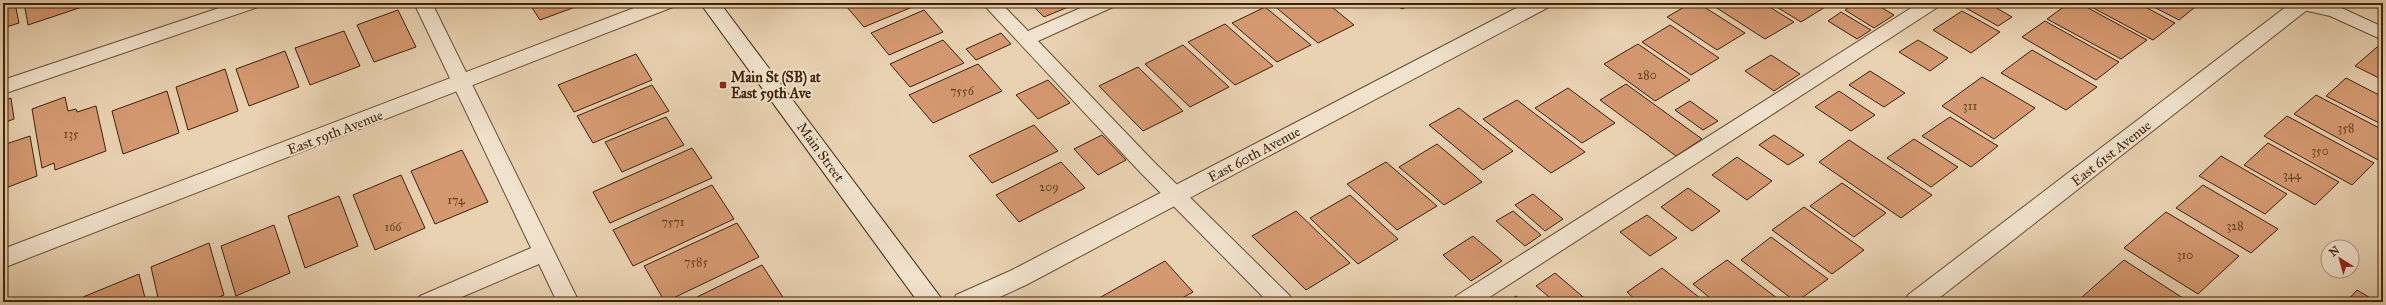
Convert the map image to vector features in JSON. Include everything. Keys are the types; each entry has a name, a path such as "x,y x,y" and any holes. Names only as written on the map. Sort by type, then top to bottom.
{"street":[{"name":"East 59th Avenue","path":"3,259 666,3"},
{"name":"Main Street","path":"710,3 932,302"},
{"name":"East 60th Avenue","path":"964,302 1018,278 1542,3"},
{"name":"East 61st Avenue","path":"1917,302 2301,3"}],"lane":[{"path":"3,87 252,3"},
{"path":"424,3 568,302"},
{"path":"991,3 1025,40 1282,302"},
{"path":"1025,40 1107,3"},
{"path":"1464,302 1932,3"},
{"path":"2301,3 2335,11 2383,34"},
{"path":"428,302 544,252"}],"building":[{"path":"3,3 15,3 19,23 3,28"},
{"path":"24,3 81,3 82,7 28,25"},
{"path":"529,3 586,3 540,20"},
{"path":"854,3 922,3 864,27 846,6"},
{"path":"1030,3 1072,3 1073,5 1044,17"},
{"path":"1271,3 1327,3 1354,25 1318,43"},
{"path":"1394,3 1414,3 1402,9"},
{"path":"1691,3 1698,3 1745,33 1717,50 1667,17"},
{"path":"1709,3 1763,3 1794,22 1765,39"},
{"path":"1770,3 1828,3 1830,4 1801,22"},
{"path":"1856,3 1874,3 1894,15 1874,28 1845,10"},
{"path":"1973,3 1988,3 2012,17 1998,26 1966,8"},
{"path":"2069,3 2079,3 2147,40 2121,59 2047,19"},
{"path":"2084,3 2138,3 2175,23 2153,40"},
{"path":"2146,3 2197,3 2199,4 2179,20"},
{"path":"1265,7 1311,45 1277,62 1232,23"},
{"path":"398,10 416,47 374,62 357,25"},
{"path":"924,10 943,32 889,55 871,33"},
{"path":"1962,11 2000,32 1971,53 1933,30"},
{"path":"1841,12 1871,30 1857,39 1828,21"},
{"path":"2045,21 2119,62 2096,80 2022,37"},
{"path":"1225,24 1273,66 1235,85 1188,42"},
{"path":"1670,25 1719,58 1691,75 1642,42"},
{"path":"344,31 360,66 310,85 295,48"},
{"path":"1001,33 1011,44 976,60 966,49"},
{"path":"943,40 964,63 910,87 890,64"},
{"path":"1918,40 1948,58 1930,71 1899,52"},
{"path":"2383,42 2383,80 2355,66"},
{"path":"1638,44 1690,80 1655,101 1604,64"},
{"path":"1183,45 1229,87 1190,107 1145,64"},
{"path":"2032,50 2097,87 2066,110 2001,73"},
{"path":"285,51 299,87 249,106 236,69"},
{"path":"636,54 652,80 574,112 558,85"},
{"path":"1771,55 1800,74 1774,91 1745,71"},
{"path":"978,64 1002,91 933,123 909,95"},
{"path":"1138,67 1183,111 1143,131 1099,86"},
{"path":"225,69 238,111 188,130 176,87"},
{"path":"1870,71 1905,93 1884,107 1849,85"},
{"path":"1982,77 2035,108 1994,139 1942,106"},
{"path":"2346,78 2383,97 2383,125 2326,96"},
{"path":"1048,80 1070,103 1038,119 1016,95"},
{"path":"1626,84 1702,139 1676,156 1600,100"},
{"path":"652,85 669,111 593,143 577,116"},
{"path":"1568,88 1615,123 1582,143 1535,108"},
{"path":"167,91 179,133 123,154 112,111"},
{"path":"1839,91 1875,115 1851,131 1815,107"},
{"path":"2316,95 2383,130 2383,158 2380,161 2294,114"},
{"path":"65,97 68,111 76,109 77,112 96,106 106,151 55,170 54,163 42,168 32,109"},
{"path":"11,98 14,119 3,123 3,101"},
{"path":"1517,100 1585,152 1551,173 1483,119"},
{"path":"1690,101 1718,121 1703,130 1675,110"},
{"path":"1459,108 1513,151 1483,170 1429,125"},
{"path":"2287,116 2374,163 2352,185 2264,136"},
{"path":"666,117 684,145 622,172 605,142"},
{"path":"1950,117 1998,146 1971,167 1922,136"},
{"path":"1034,125 1058,151 992,183 969,156"},
{"path":"1102,135 1126,160 1098,175 1074,149"},
{"path":"1774,135 1804,155 1788,165 1759,145"},
{"path":"30,136 37,176 3,189 3,145"},
{"path":"1914,139 1958,167 1931,187 1887,158"},
{"path":"1849,140 1932,195 1901,218 1819,162"},
{"path":"2268,143 2339,182 2315,205 2244,165"},
{"path":"1437,144 1482,182 1444,205 1399,167"},
{"path":"692,148 712,178 610,223 593,192"},
{"path":"462,150 488,202 435,224 411,171"},
{"path":"2221,156 2287,194 2265,214 2199,176"},
{"path":"1737,157 1772,181 1747,200 1712,175"},
{"path":"1061,162 1085,188 1019,222 996,195"},
{"path":"1386,162 1437,206 1397,230 1347,184"},
{"path":"401,175 425,228 375,250 353,195"},
{"path":"1842,183 1886,213 1854,237 1810,206"},
{"path":"712,185 734,219 633,266 613,230"},
{"path":"2203,185 2278,229 2251,253 2176,208"},
{"path":"1688,188 1720,211 1692,231 1661,207"},
{"path":"1533,194 1563,219 1545,231 1515,205"},
{"path":"1350,195 1398,239 1358,264 1310,218"},
{"path":"339,196 358,246 305,268 288,216"},
{"path":"1804,207 1864,250 1832,274 1772,230"},
{"path":"1296,211 1350,263 1306,290 1252,236"},
{"path":"1513,211 1541,235 1525,246 1496,221"},
{"path":"2166,212 2239,256 2198,294 2124,248"},
{"path":"1647,215 1677,238 1650,256 1620,232"},
{"path":"737,223 759,257 665,302 644,266"},
{"path":"274,225 290,273 236,296 221,246"},
{"path":"1473,236 1502,261 1471,281 1443,255"},
{"path":"1771,237 1828,279 1796,302 1741,260"},
{"path":"209,243 224,295 207,302 159,302 151,267"},
{"path":"1727,260 1782,302 1715,302 1693,284"},
{"path":"2124,260 2189,302 2089,302 2082,297"},
{"path":"1165,261 1193,292 1175,302 1092,302"},
{"path":"762,265 786,302 687,302"},
{"path":"1662,268 1705,302 1638,302 1627,292"},
{"path":"1555,273 1589,302 1555,302 1536,286"},
{"path":"139,274 146,302 84,302 83,297"},
{"path":"2357,290 2377,302 2346,302"},
{"path":"1516,296 1523,302 1507,302"}],"place":[{"name":"Main St (SB) at East 59th Ave","path":"723,85"}]}
